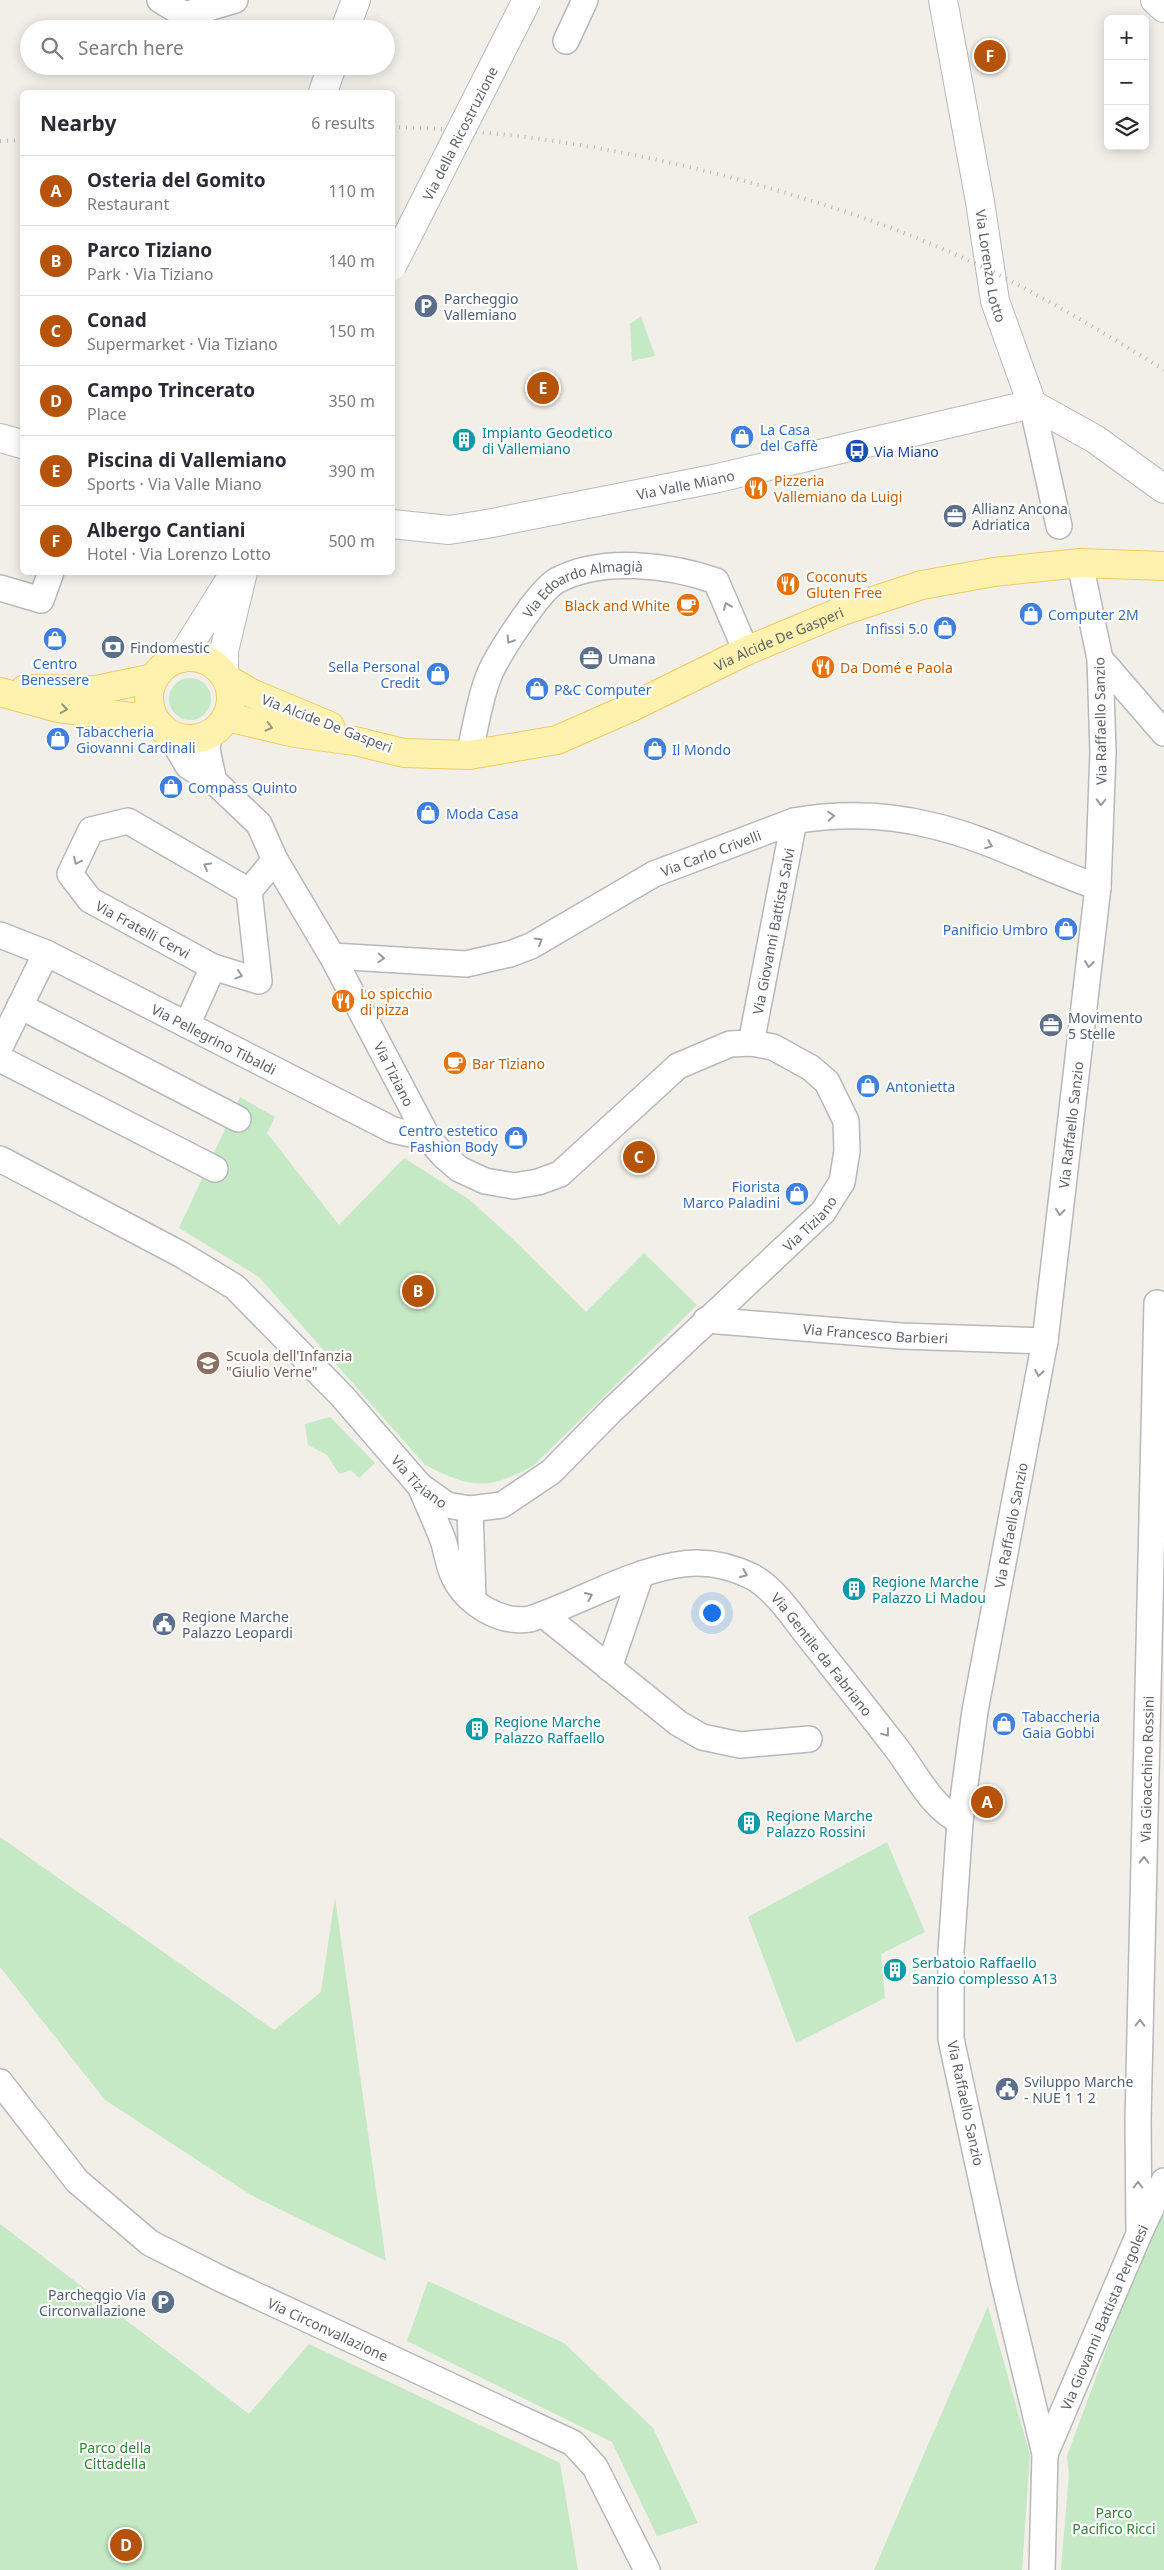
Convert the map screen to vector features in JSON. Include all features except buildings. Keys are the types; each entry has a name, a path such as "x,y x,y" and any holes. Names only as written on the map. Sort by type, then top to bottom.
{"main road":[{"name":"Via Alcide De Gasperi","path":"226,724 355,741 404,753 468,755 557,740 632,707 746,651 842,611 922,585 994,572 1080,563 1164,566"},
{"path":"97,701 191,740 226,724 232,698 226,677 215,665 203,659 181,658 161,669 154,678 149,699 162,727"},
{"name":"Via Alcide De Gasperi","path":"226,677 251,693 301,716 404,753"},
{"path":"0,691 58,708 97,701 154,678"}],"street":[{"path":"160,0 185,15 236,0"},
{"path":"348,20 356,0"},
{"name":"Via della Ricostruzione","path":"395,260 527,0"},
{"path":"566,41 585,0"},
{"name":"Via Lorenzo Lotto","path":"943,0 980,202 994,301 1032,404 1059,526"},
{"path":"1155,0 1164,8"},
{"path":"324,90 329,75"},
{"path":"1032,404 1095,439 1164,489"},
{"name":"Via Valle Miano","path":"395,524 449,530 487,524 718,478 1032,404"},
{"path":"0,438 20,443"},
{"name":"Via Raffaello Sanzio","path":"1042,2570 1045,2454 1004,2284 951,2039 951,1951 960,1821 975,1711 1045,1341 1098,887 1103,752 1100,659 1080,563"},
{"name":"Via Edoardo Almagià","path":"468,755 489,674 528,611 556,581 600,566 651,567 690,572 716,581 746,651"},
{"path":"0,588 41,600 51,575"},
{"path":"226,677 224,651 217,623 234,575"},
{"path":"181,658 217,623 241,575"},
{"path":"1100,659 1164,733"},
{"path":"216,783 206,749 226,724"},
{"name":"Via Tiziano","path":"0,1159 182,1254 235,1288 342,1396 420,1486 447,1505 466,1509 502,1505 551,1472 706,1320 823,1212 842,1182 847,1151 846,1121 838,1101 827,1082 811,1068 773,1047 751,1043 730,1044 678,1066 650,1089 568,1168 538,1182 514,1186 485,1181 459,1170 428,1138 332,956 275,860 259,824 216,783 188,766 162,727"},
{"name":"Via Carlo Crivelli","path":"332,956 466,964 510,954 531,946 654,874 794,821 849,815 882,817 932,825 1098,887"},
{"name":"Via Fratelli Cervi","path":"128,821 249,890 259,981 213,967 90,900 70,874 91,830 128,821"},
{"name":"Via Giovanni Battista Salvi","path":"751,1043 794,821"},
{"path":"249,890 275,860"},
{"name":"Via Pellegrino Tibaldi","path":"0,935 46,953 393,1130 428,1138"},
{"path":"0,1047 46,953"},
{"path":"187,1024 213,967"},
{"path":"20,1006 238,1118"},
{"path":"0,1059 215,1169"},
{"name":"Via Gioacchino Rossini","path":"1138,2234 1138,2120 1157,1651 1157,1303"},
{"name":"Via Francesco Barbieri","path":"706,1320 900,1336 1045,1341"},
{"name":"Via Gentile da Fabriano","path":"420,1486 444,1542 454,1578 473,1599 492,1614 512,1621 544,1615 641,1574 675,1565 702,1562 730,1568 754,1578 772,1593 795,1620 907,1761 940,1808 960,1821"},
{"path":"472,1556 502,1505"},
{"path":"444,1542 450,1522 466,1509"},
{"path":"466,1509 472,1556 473,1599"},
{"path":"610,1668 641,1574"},
{"path":"544,1615 678,1722 708,1740 740,1746 809,1739"},
{"name":"Via Circonvallazione","path":"0,2082 77,2181 150,2243 220,2279 573,2443 595,2467 647,2570"},
{"name":"Via Giovanni Battista Pergolesi","path":"1045,2454 1138,2234 1164,2181"}],"green space":[{"path":"641,316 655,356 632,361 630,324"},
{"path":"194,678 202,681 208,687 211,699 208,711 202,717 186,720 178,717 172,711 169,695 172,687 178,681"},
{"path":"240,1097 275,1117 267,1133 339,1225 404,1158 470,1200 515,1241 586,1312 644,1253 697,1305 533,1466 503,1480 479,1484 441,1473 425,1465 259,1277 179,1228"},
{"path":"330,1417 375,1463 359,1478 351,1470 339,1474 327,1455 308,1445 305,1424"},
{"path":"0,1837 274,2030 321,1992 335,1897 386,2261 251,2195 105,2100 0,1967"},
{"path":"887,1842 925,1932 881,1954 885,1998 796,2043 748,1917"},
{"name":"Parco Pacifico Ricci","path":"1164,2206 1164,2570 1061,2570 1069,2475 1067,2456 1142,2253"},
{"name":"Parco della Cittadella","path":"0,2224 249,2414 309,2344 560,2463 578,2570 0,2570"},
{"path":"428,2281 564,2343 653,2428 698,2523 657,2536 612,2442 407,2341"},
{"path":"988,2306 1030,2455 1022,2570 874,2570"}],"railway":[{"path":"395,127 440,129 535,138 630,154 723,175 802,198 930,243 992,271 1076,317 1164,370"},
{"path":"0,141 20,140"}],"place":[{"name":"Albergo Cantiani","path":"990,56"},
{"name":"Parcheggio Vallemiano","path":"426,306"},
{"name":"Piscina di Vallemiano","path":"543,388"},
{"name":"La Casa del Caffè","path":"742,437"},
{"name":"Impianto Geodetico di Vallemiano","path":"464,440"},
{"name":"Via Miano","path":"857,451"},
{"name":"Pizzeria Vallemiano da Luigi","path":"756,488"},
{"name":"Allianz Ancona Adriatica","path":"955,516"},
{"name":"Coconuts Gluten Free","path":"788,584"},
{"name":"Black and White","path":"688,605"},
{"name":"Computer 2M","path":"1031,614"},
{"name":"Infissi 5.0","path":"945,628"},
{"name":"Centro Benessere","path":"55,639"},
{"name":"Findomestic","path":"113,647"},
{"name":"Umana","path":"591,658"},
{"name":"Da Domé e Paola","path":"823,667"},
{"name":"Sella Personal Credit","path":"438,674"},
{"name":"P&C Computer","path":"537,689"},
{"name":"Tabaccheria Giovanni Cardinali","path":"58,739"},
{"name":"Il Mondo","path":"655,749"},
{"name":"Compass Quinto","path":"171,787"},
{"name":"Moda Casa","path":"428,813"},
{"name":"Panificio Umbro","path":"1066,929"},
{"name":"Lo spicchio di pizza","path":"343,1001"},
{"name":"Movimento 5 Stelle","path":"1051,1025"},
{"name":"Bar Tiziano","path":"455,1063"},
{"name":"Antonietta","path":"868,1086"},
{"name":"Centro estetico Fashion Body","path":"516,1138"},
{"name":"Conad","path":"639,1157"},
{"name":"Fiorista Marco Paladini","path":"797,1194"},
{"name":"Parco Tiziano","path":"418,1291"},
{"name":"Scuola dell'Infanzia \"Giulio Verne\"","path":"208,1363"},
{"name":"Regione Marche Palazzo Li Madou","path":"854,1589"},
{"name":"Regione Marche Palazzo Leopardi","path":"164,1624"},
{"name":"Tabaccheria Gaia Gobbi","path":"1004,1724"},
{"name":"Regione Marche Palazzo Raffaello","path":"477,1729"},
{"name":"Osteria del Gomito","path":"987,1802"},
{"name":"Regione Marche Palazzo Rossini","path":"749,1823"},
{"name":"Serbatoio Raffaello Sanzio complesso A13","path":"895,1970"},
{"name":"Sviluppo Marche - NUE 1 1 2","path":"1007,2089"},
{"name":"Parcheggio Via Circonvallazione","path":"163,2302"},
{"name":"Campo Trincerato","path":"126,2545"}]}
